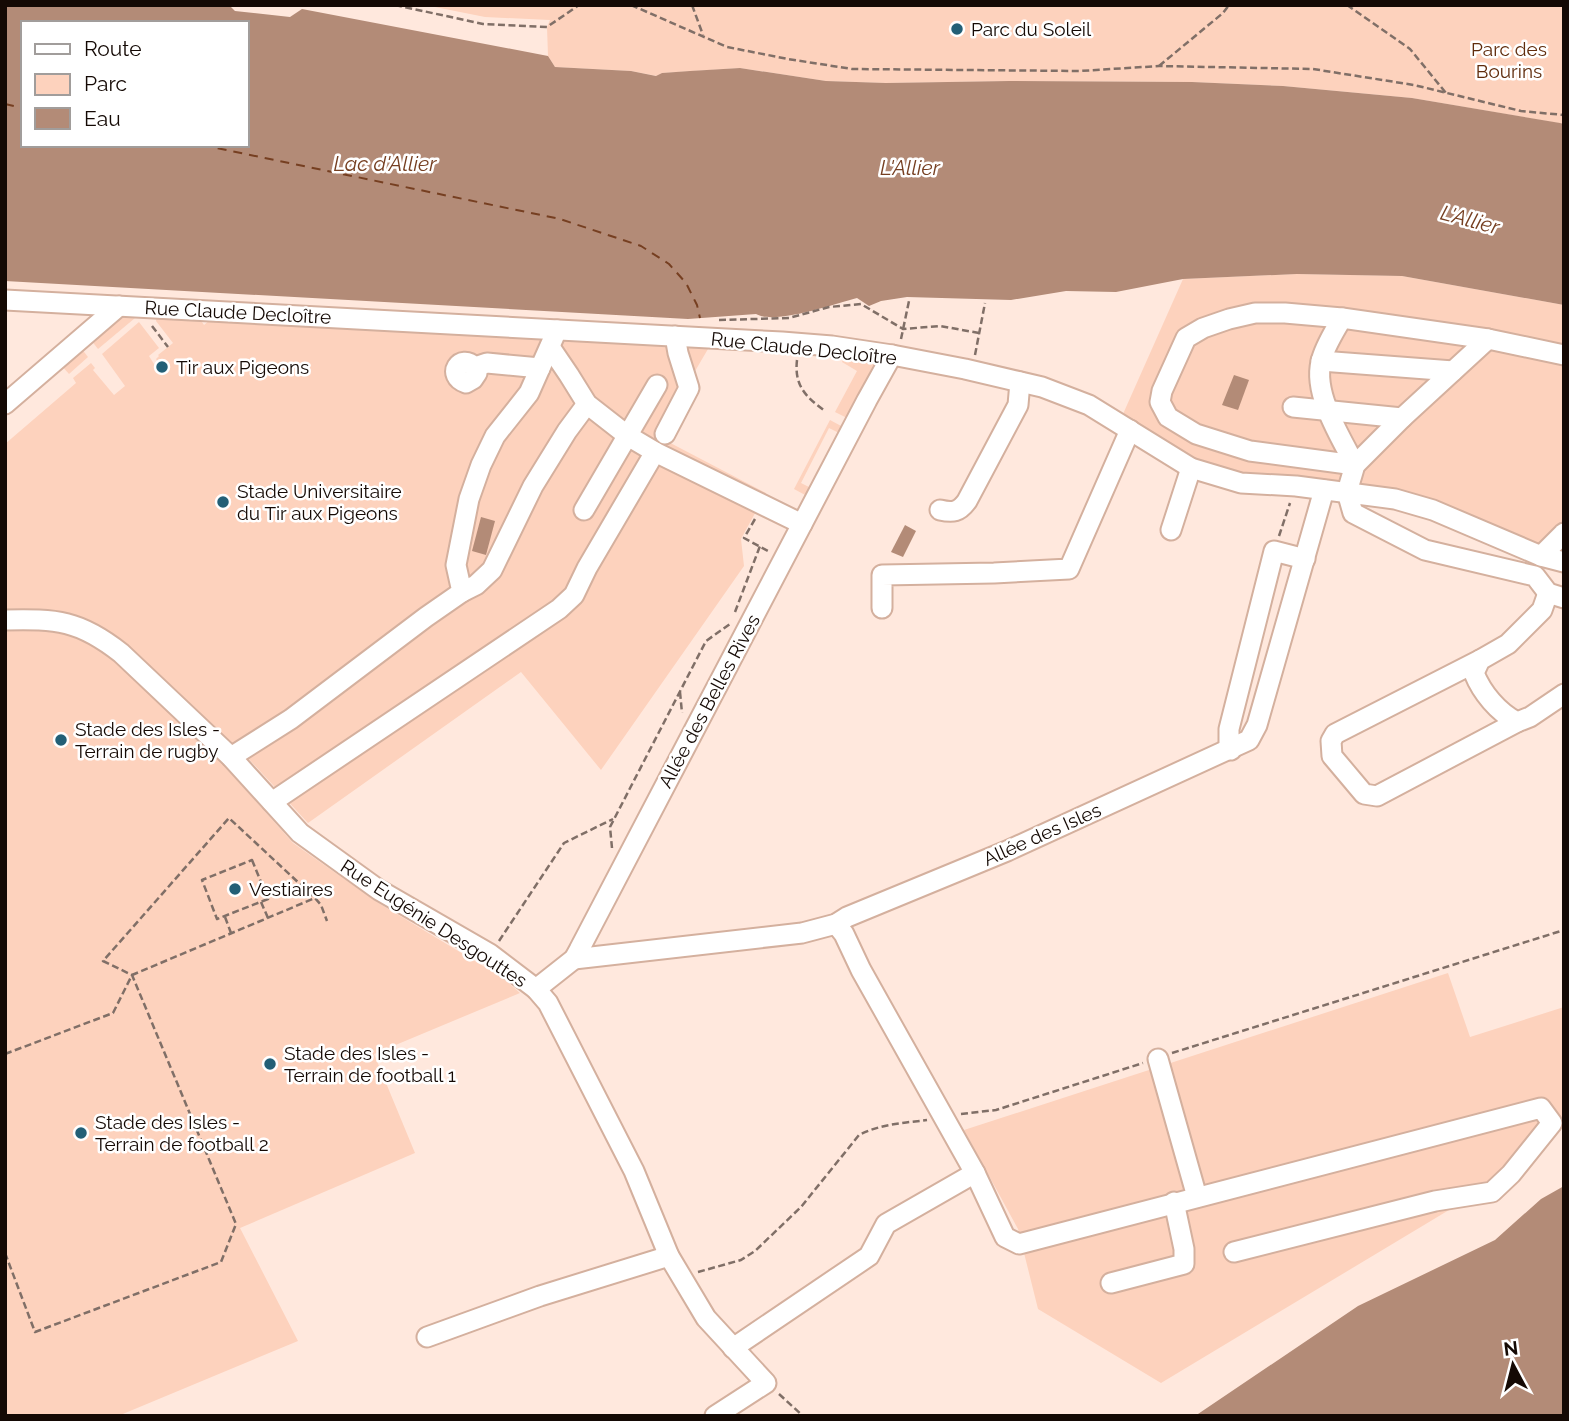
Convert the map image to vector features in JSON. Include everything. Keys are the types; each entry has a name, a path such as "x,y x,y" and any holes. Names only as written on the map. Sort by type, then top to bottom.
{"street":[{"name":"Rue Claude Decloître","path":"5,300 128,306 553,339 675,336 896,349 1060,393 1089,405 1191,468 1241,483 1296,486 1395,499 1433,510 1541,556 1564,562"},
{"path":"5,404 128,306"},
{"path":"1355,466 1250,452 1196,434 1168,417 1160,402 1161,391 1185,338 1229,319 1255,313 1285,313 1342,317 1488,339 1564,355"},
{"path":"1342,317 1321,361 1319,379 1328,411 1355,466"},
{"path":"666,434 689,388 675,336"},
{"path":"462,592 456,565 469,499 481,465 495,436 529,393 553,339"},
{"path":"553,339 569,375 587,404 628,436 802,524"},
{"path":"1488,339 1402,418 1355,466 1347,492 1353,513 1425,551 1535,576 1556,595 1508,644 1335,734 1331,741 1332,756 1364,794 1377,796 1530,717 1564,694"},
{"name":"Allée des Belles Rives","path":"536,989 574,958 896,349"},
{"path":"1321,361 1453,371"},
{"path":"475,367 487,363 540,368"},
{"path":"940,510 958,511 967,501 1018,405 1020,382"},
{"path":"584,510 657,385"},
{"path":"231,757 291,719 492,570 533,486 587,404"},
{"path":"1293,407 1402,418"},
{"path":"882,608 882,575 1069,569 1130,430"},
{"path":"272,802 559,609 575,595 587,568 655,452"},
{"path":"1171,530 1191,468"},
{"name":"Allée des Isles","path":"574,958 802,933 836,924 1249,740 1257,725 1324,490"},
{"path":"1541,556 1563,535"},
{"path":"1231,750 1229,729 1273,551 1305,559"},
{"name":"Rue Eugénie Desgouttes","path":"5,620 47,620 70,624 106,641 231,757 300,833 379,890 490,954 536,989 548,1003 628,1158 669,1256 682,1279 706,1318 766,1383"},
{"path":"1480,660 1474,673 1479,687 1505,716 1517,722"},
{"path":"836,924 844,934 861,970 975,1173 1005,1237 1019,1244 1541,1108 1552,1123 1511,1174 1492,1192 1436,1201 1234,1252"},
{"path":"1158,1059 1197,1197"},
{"path":"733,1348 869,1256 886,1224 975,1173"},
{"path":"1111,1283 1184,1264 1184,1250 1174,1202"},
{"path":"427,1337 540,1296 669,1256"},
{"path":"715,1416 766,1383"}],"path":[{"path":"395,5 483,24 547,27 579,5"},
{"path":"631,5 727,47 852,69 1080,71 1159,66 1313,69 1414,85 1521,111 1564,115"},
{"path":"692,5 704,36"},
{"path":"1159,66 1223,13 1228,5"},
{"path":"1347,5 1410,49 1446,93"},
{"path":"896,349 909,300"},
{"path":"975,358 985,303"},
{"path":"713,320 789,318 829,307 861,304 903,329 940,326 979,333"},
{"path":"128,306 168,347"},
{"path":"799,343 795,374 810,400 825,411"},
{"path":"1273,551 1296,486"},
{"path":"620,873 614,868 610,827 613,819 706,641 731,623 760,546"},
{"path":"5,1253 35,1332 221,1262 236,1224 132,975 103,961 229,818 315,898 327,921"},
{"path":"490,954 564,843 613,819"},
{"path":"253,860 268,899 261,902 217,919 202,880 253,860"},
{"path":"5,1054 113,1013 132,975 315,898"},
{"path":"261,902 268,918"},
{"path":"224,916 231,933"},
{"path":"682,1279 741,1260 755,1251 800,1207 859,1135 870,1129 996,1110 1280,1017 1564,930"},
{"path":"766,1383 803,1416"}],"green space":[{"name":"Parc des Bourins","path":"425,5 1564,5 1564,124 1412,98 1283,86 1192,82 886,83 826,81 740,68 662,73 657,76 631,71 555,67 548,56 547,27 550,20 485,17"},
{"path":"1297,274 1402,276 1564,305 1564,554 1400,492 1234,472 1193,460 1123,414 1183,279"},
{"path":"157,314 198,316 204,325 210,320 395,328 708,349 657,436 766,493 741,539 744,566 601,770 521,672 308,823 234,743 212,752 293,843 377,902 503,978 520,993 374,1054 415,1153 240,1228 298,1341 118,1416 5,1416 5,444 76,383 73,378 91,363 95,368 93,370 114,395 125,386 102,354 139,322 159,348 149,356 154,364 158,362 158,355 173,343 156,321"},
{"path":"119,316 135,318 98,349 91,340"},
{"path":"81,348 88,357 69,374 61,365"},
{"path":"845,355 877,358 847,418 835,412 857,371 842,362"},
{"path":"830,420 843,427 839,433 829,428 801,483 811,488 807,496 794,489"},
{"path":"1448,973 1470,1037 1564,1007 1564,1126 1529,1162 1161,1383 1038,1309 1018,1229 964,1130"}],"water":[{"name":"Lac d'Allier","path":"5,5 229,5 235,11 290,17 302,9 548,56 555,67 631,71 656,76 662,73 740,68 826,81 886,83 1192,82 1283,86 1412,98 1564,124 1564,305 1402,276 1297,274 1183,279 1116,292 1066,291 1011,300 907,297 869,306 857,298 820,309 777,317 756,314 688,319 5,281"},
{"path":"1234,375 1249,380 1238,410 1222,405"},
{"path":"481,517 495,521 486,555 472,551"},
{"path":"905,525 916,531 903,557 891,552"},
{"path":"1564,1186 1564,1416 1195,1416 1358,1306 1495,1240 1541,1199"}],"ferry route":[{"path":"5,104 21,108"},
{"path":"212,147 560,219 641,246 669,264 686,283 700,318"}],"place":[{"name":"Parc du Soleil","path":"957,29"},
{"name":"Tir aux Pigeons","path":"162,367"},
{"name":"Stade Universitaire du Tir aux Pigeons","path":"223,502"},
{"name":"Stade des Isles - Terrain de rugby","path":"61,740"},
{"name":"Vestiaires","path":"235,889"},
{"name":"Stade des Isles - Terrain de football 1","path":"270,1064"},
{"name":"Stade des Isles - Terrain de football 2","path":"81,1133"}],"water label":[{"name":"L'Allier","path":"910,168"},
{"name":"L'Allier","path":"1470,220"}]}
